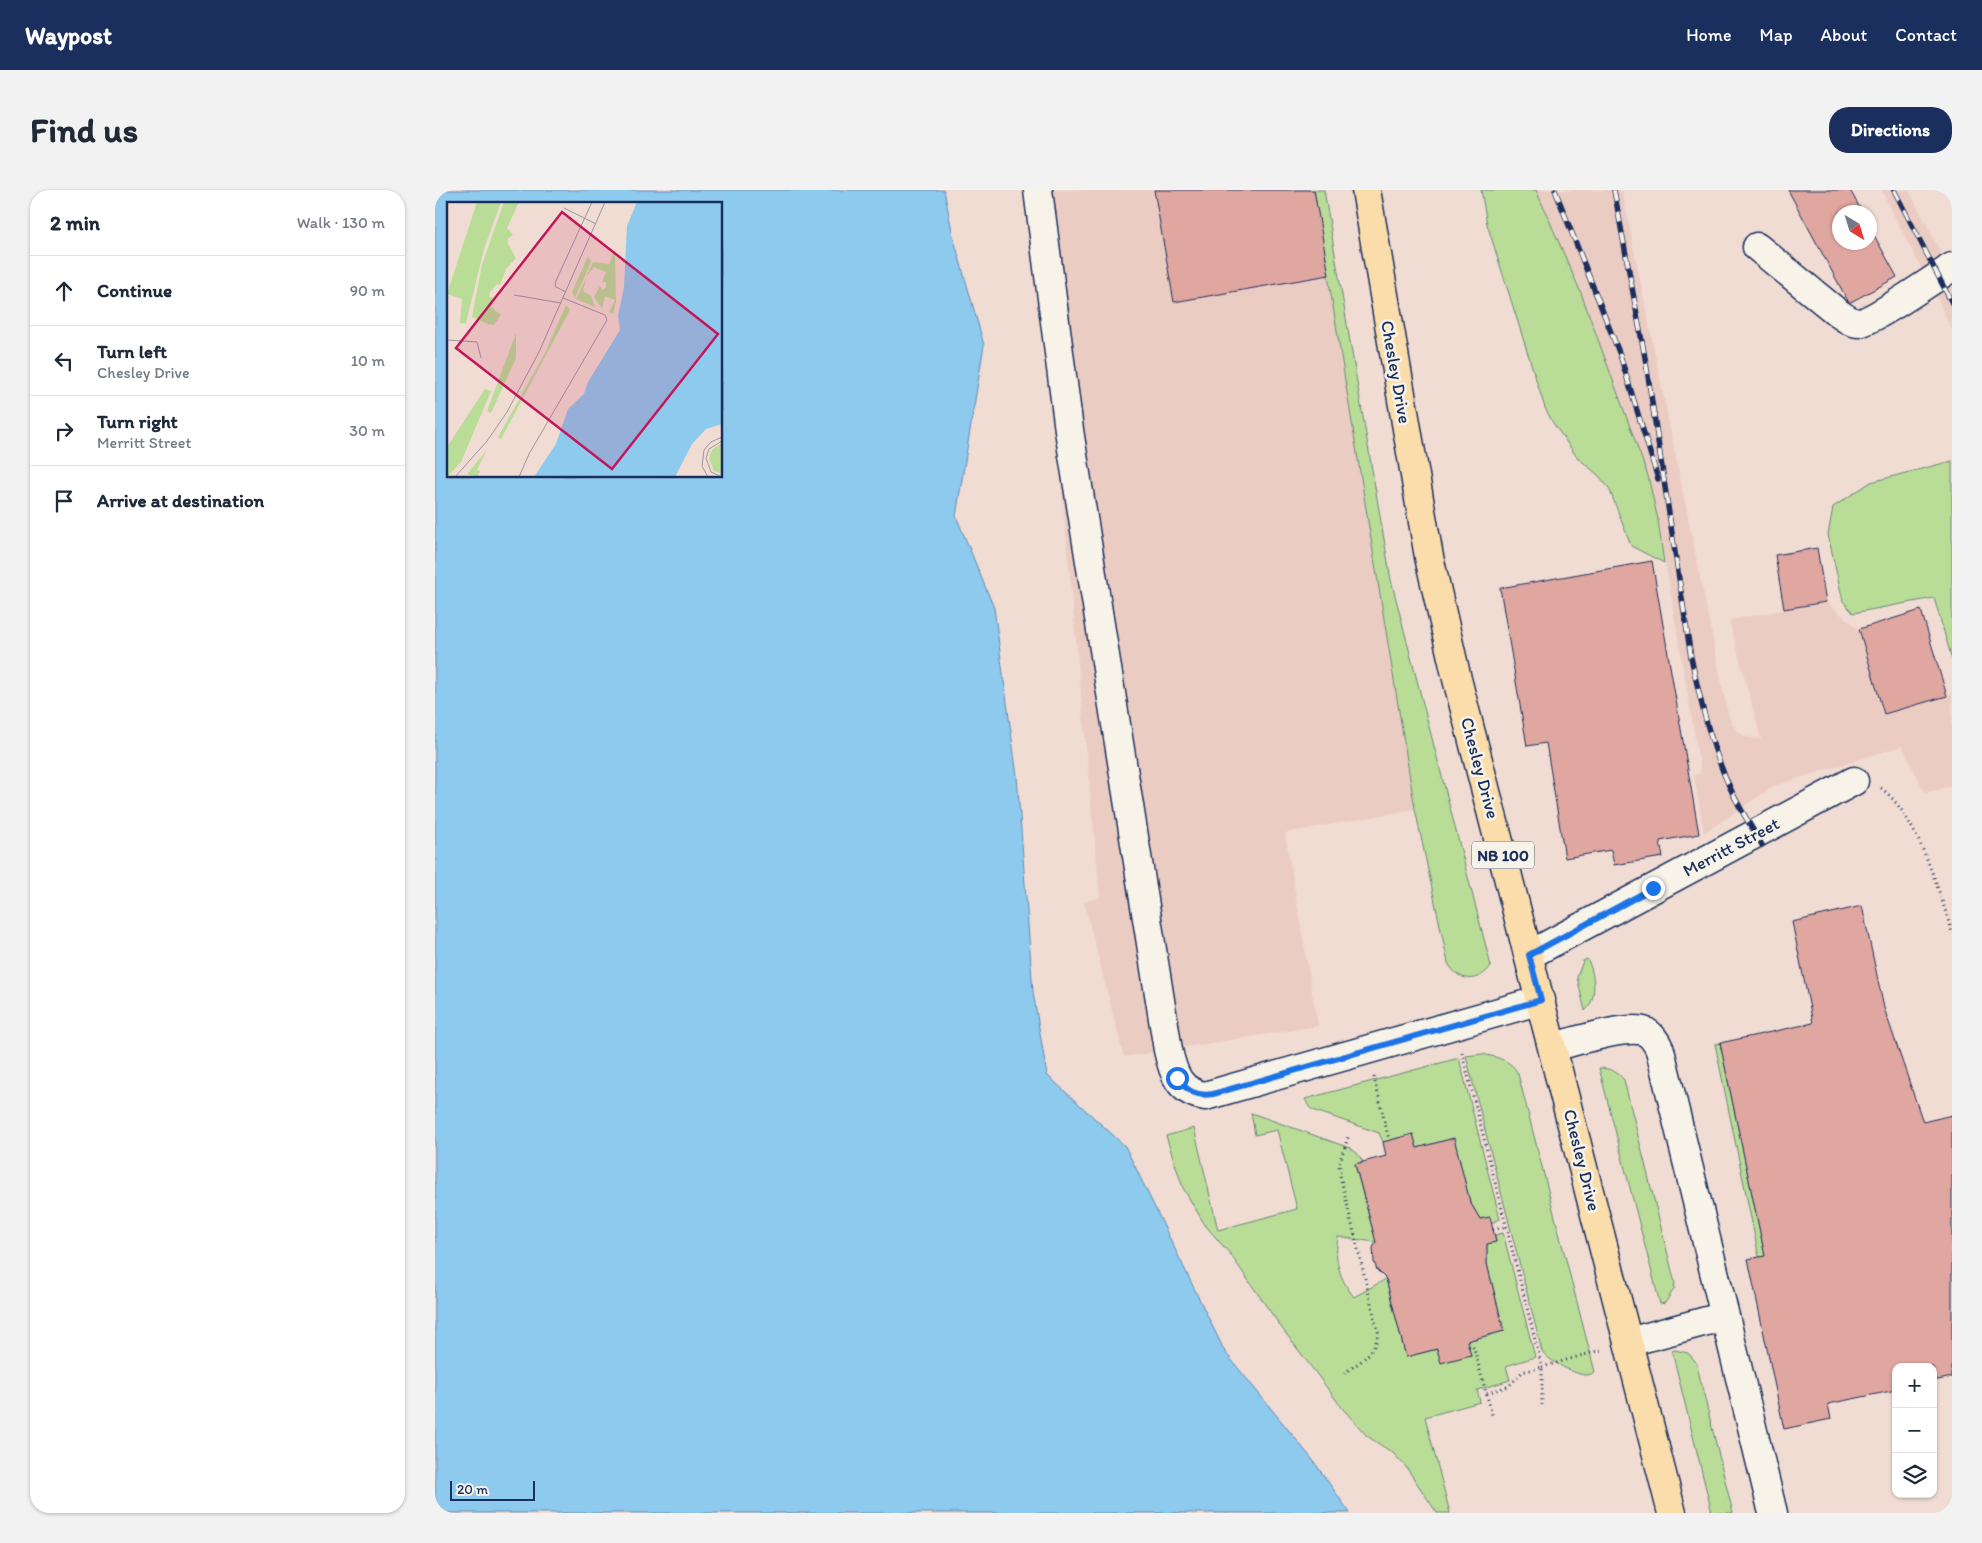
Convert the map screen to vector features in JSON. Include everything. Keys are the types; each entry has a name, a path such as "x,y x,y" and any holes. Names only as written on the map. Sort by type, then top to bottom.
{"main road":[{"name":"Chesley Drive","path":"1366,190 1429,557 1457,679 1672,1513"}],"lane":[{"path":"1038,190 1069,430 1172,1068 1185,1088 1194,1094 1205,1096 1541,1000"},
{"path":"1757,247 1850,321 1858,323 1880,313 1945,272"},
{"name":"Merritt Street","path":"1529,955 1854,781"},
{"path":"1553,1047 1623,1030 1636,1030 1646,1032 1655,1040 1660,1050 1773,1513"},
{"path":"1629,1342 1725,1316"}],"path":[{"path":"1854,781 1878,786 1888,793 1900,807 1917,839 1939,889 1952,932"},
{"path":"1455,1025 1542,1367 1543,1405"},
{"path":"1368,1050 1389,1140"},
{"path":"1344,1373 1372,1350 1378,1332 1340,1174 1339,1163 1349,1136"},
{"path":"1493,1230 1506,1226"},
{"path":"1487,1394 1509,1386 1522,1372 1629,1342"},
{"path":"1469,1346 1473,1345 1493,1418"}],"shaded area":[{"path":"1028,190 1314,190 1415,809 1285,833 1318,1026 1124,1057 1084,902 1100,897 1043,288"},
{"path":"1536,190 1622,190 1727,710 1731,722 1737,731 1746,737 1761,739 1729,620 1826,602 1859,629 1884,714 1952,694 1952,786 1925,793 1902,746 1774,786 1704,833 1694,775 1701,773 1658,520 1648,476 1581,293"},
{"path":"1881,190 1909,190 1945,261 1925,275"},
{"path":"1952,278 1952,331 1935,293"}],"green space":[{"path":"1314,190 1324,190 1391,580 1491,966 1486,972 1474,978 1463,977 1457,974 1448,963 1415,809"},
{"path":"1481,190 1536,190 1581,293 1648,476 1658,520 1664,563 1631,546 1609,488 1598,475 1577,457 1553,423 1545,408 1487,224"},
{"path":"1952,461 1952,659 1934,598 1853,613 1843,601 1828,535 1833,507 1871,482"},
{"path":"1587,959 1592,971 1594,986 1592,1000 1585,1011 1577,977 1583,961"},
{"path":"1720,1043 1765,1256 1759,1257 1715,1044"},
{"path":"1482,1054 1508,1062 1518,1074 1595,1372 1589,1375 1583,1375 1563,1367 1549,1359 1542,1351 1466,1056"},
{"path":"1459,1058 1500,1219 1491,1223 1489,1217 1480,1219 1470,1202 1454,1138 1417,1148 1413,1134 1383,1142 1379,1133 1313,1110 1305,1099"},
{"path":"1599,1068 1613,1071 1624,1080 1675,1283 1674,1289 1665,1303 1660,1304"},
{"path":"1251,1113 1350,1148 1357,1153 1363,1162 1355,1165 1376,1242 1338,1237 1337,1262 1341,1276 1354,1297 1386,1279 1406,1357 1437,1349 1471,1355 1467,1341 1504,1331 1487,1264 1487,1244 1496,1242 1495,1235 1503,1233 1535,1357 1506,1366 1510,1380 1477,1390 1480,1402 1425,1417 1450,1513 1437,1513 1406,1467 1393,1453 1367,1436 1343,1409 1281,1327 1230,1254 1205,1225 1183,1188 1166,1136 1194,1128 1218,1230 1297,1209 1277,1130 1255,1135"},
{"path":"1672,1351 1688,1353 1696,1362 1733,1513 1712,1513"}],"water":[{"path":"435,190 944,190 953,236 984,345 956,516 994,608 1017,776 1033,992 1047,1075 1125,1146 1225,1352 1312,1459 1350,1513 435,1513"}],"building":[{"path":"1154,190 1314,190 1329,275 1174,302"},
{"path":"1788,190 1850,190 1858,205 1832,205 1832,250 1877,250 1877,241 1897,277 1849,303"},
{"path":"1817,548 1826,602 1784,609 1775,555"},
{"path":"1652,561 1699,834 1660,841 1663,857 1614,865 1611,850 1565,858 1546,743 1527,746 1500,588"},
{"path":"1921,610 1947,696 1884,714 1859,629"},
{"path":"1862,906 1884,1008 1923,1122 1952,1115 1952,1377 1937,1380 1937,1363 1892,1363 1892,1391 1828,1404 1831,1419 1784,1429 1748,1259 1765,1256 1720,1043 1813,1023 1792,922"},
{"path":"1413,1134 1417,1148 1454,1138 1470,1202 1480,1219 1490,1217 1496,1242 1487,1244 1487,1264 1504,1331 1467,1341 1471,1355 1441,1363 1437,1349 1406,1357 1386,1279 1377,1270 1374,1262 1373,1248 1376,1242 1355,1164 1386,1156 1383,1142"}],"railway":[{"path":"1555,190 1620,355 1658,479"},
{"path":"1614,190 1646,363 1695,675 1703,710 1719,761 1743,814 1762,845"},
{"path":"1894,190 1952,303"}],"route":[{"path":"1177,1078 1185,1088 1194,1094 1205,1096 1541,1000 1529,955 1653,888"}]}
